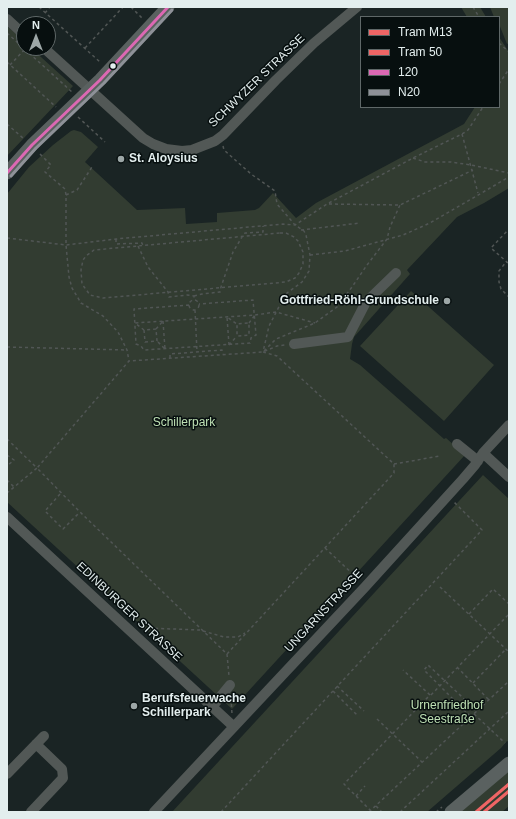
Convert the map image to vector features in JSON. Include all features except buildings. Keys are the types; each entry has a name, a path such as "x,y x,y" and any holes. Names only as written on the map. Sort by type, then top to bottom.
{"main road":[{"path":"7,173 36,150 168,7"},
{"path":"451,812 509,763"}],"street":[{"name":"SCHWYZER STRASSE","path":"53,56 135,131 153,144 182,151 192,150 215,141 314,44 357,7"},
{"path":"7,19 16,27"},
{"path":"294,344 348,337 366,302 396,273"},
{"name":"UNGARNSTRASSE","path":"154,812 233,726 365,587 460,482 509,425"},
{"path":"457,444 509,476"},
{"name":"EDINBURGER STRASSE","path":"7,517 233,726"},
{"path":"212,707 230,685"},
{"path":"7,774 44,736"},
{"path":"31,812 63,778 62,769 36,744"}],"path":[{"path":"39,7 100,62"},
{"path":"45,12 50,7"},
{"path":"85,48 123,7"},
{"path":"131,7 142,18"},
{"path":"473,7 478,16"},
{"path":"7,33 16,40"},
{"path":"500,44 509,52"},
{"path":"10,65 18,56"},
{"path":"34,56 72,92"},
{"path":"7,62 56,107"},
{"path":"500,82 509,69"},
{"path":"7,238 66,245 283,224 295,225 327,204 413,158 462,134 468,130 482,108"},
{"path":"78,117 105,142"},
{"path":"7,124 51,165 45,172 65,188 66,245 69,277 72,288 75,296 81,303 103,316 111,324 124,342 129,361"},
{"path":"462,134 479,194"},
{"path":"221,144 224,150 251,174 275,192 277,204 295,225 306,235 310,255 309,271 302,282 287,293 268,326 263,352"},
{"path":"413,158 425,162 451,162 509,173"},
{"path":"66,195 77,190 92,167"},
{"path":"327,204 400,206 473,170"},
{"path":"310,255 345,251 403,235 430,223 509,177"},
{"path":"263,352 276,339 315,323 337,307 366,265 387,239 390,227 400,206"},
{"path":"301,230 360,223"},
{"path":"138,246 148,267 168,292 169,296 194,296 220,292 233,252 242,236 245,233 263,232 263,226"},
{"path":"509,228 490,248 508,263 499,270 499,282 501,289 509,296"},
{"path":"280,233 290,235 298,241 303,255 302,268 295,278 286,282 103,298 90,295 84,288 80,270 83,260 90,252 99,249 143,246 280,233"},
{"path":"116,239 116,244 142,242 143,246"},
{"path":"194,299 198,301 199,304"},
{"path":"189,305 190,301 194,299"},
{"path":"189,305 134,309 136,344 141,346 144,350 197,347 250,343 252,337 256,335 253,300 199,304"},
{"path":"197,352 195,310 198,308 199,304"},
{"path":"189,305 191,309 195,310"},
{"path":"135,323 254,315 276,312 315,323"},
{"path":"249,335 249,323 254,315"},
{"path":"228,317 236,324 237,336"},
{"path":"228,317 229,344"},
{"path":"135,323 144,330 156,329 163,321"},
{"path":"163,321 165,349"},
{"path":"236,324 249,323"},
{"path":"156,329 157,341 165,349"},
{"path":"144,330 145,342"},
{"path":"229,344 237,336 249,335 252,337"},
{"path":"141,346 145,342 157,341"},
{"path":"7,493 37,468 129,361 263,352 277,346 294,344"},
{"path":"7,347 127,350"},
{"path":"170,358 170,354 222,350 223,355"},
{"path":"7,439 37,468 60,494 226,654 394,473 394,464 277,356 263,352"},
{"path":"7,455 14,460 7,466"},
{"path":"394,464 440,456"},
{"path":"7,480 14,487"},
{"path":"60,494 45,511 63,529 80,512"},
{"path":"221,812 482,530 454,502"},
{"path":"324,548 356,577"},
{"path":"440,588 470,614 509,652"},
{"path":"470,614 493,589 509,604"},
{"path":"509,614 344,784 370,811 509,681"},
{"path":"144,630 146,628 201,630 212,635 224,637 238,637 247,632"},
{"path":"473,683 506,649"},
{"path":"471,716 424,670 428,664 477,711"},
{"path":"457,667 489,700"},
{"path":"403,670 430,695"},
{"path":"337,686 364,711"},
{"path":"333,691 358,716"},
{"path":"400,812 509,710"},
{"path":"474,714 505,743"},
{"path":"377,719 422,762"},
{"path":"356,796 365,786"},
{"path":"376,806 382,812"}],"green space":[{"path":"461,7 480,7 485,16 466,16"},
{"path":"490,7 509,7 509,43 507,44 500,26 500,16 494,16"},
{"path":"7,26 16,34 16,56 40,56 73,86 7,156"},
{"name":"Schillerpark","path":"500,38 509,52 509,188 457,217 407,270 410,274 354,337 350,359 360,365 444,439 446,438 465,455 232,709 7,502 7,194 29,167 53,145 74,130 81,132 98,147 85,162 137,210 185,208 186,224 217,222 217,213 255,210 259,208 273,193 296,218 316,203 464,124 474,108 500,108"},
{"path":"411,291 494,365 444,421 360,346"},
{"name":"Urnenfriedhof Seestraße","path":"483,475 509,499 509,742 507,741 501,748 427,812 172,812"},
{"path":"509,767 509,806 502,812 457,812"}],"tram line":[{"name":"M13","path":"476,812 509,784"},
{"name":"50","path":"484,812 509,791"}],"transit line":[{"name":"120","path":"7,173 32,145 100,80 168,7"},
{"name":"N20","path":"11,176 36,148 104,83 172,10"}],"place":[{"name":"St. Aloysius","path":"121,159"},
{"name":"Gottfried-Röhl-Grundschule","path":"447,301"},
{"name":"Berufsfeuerwache Schillerpark","path":"134,706"}]}
